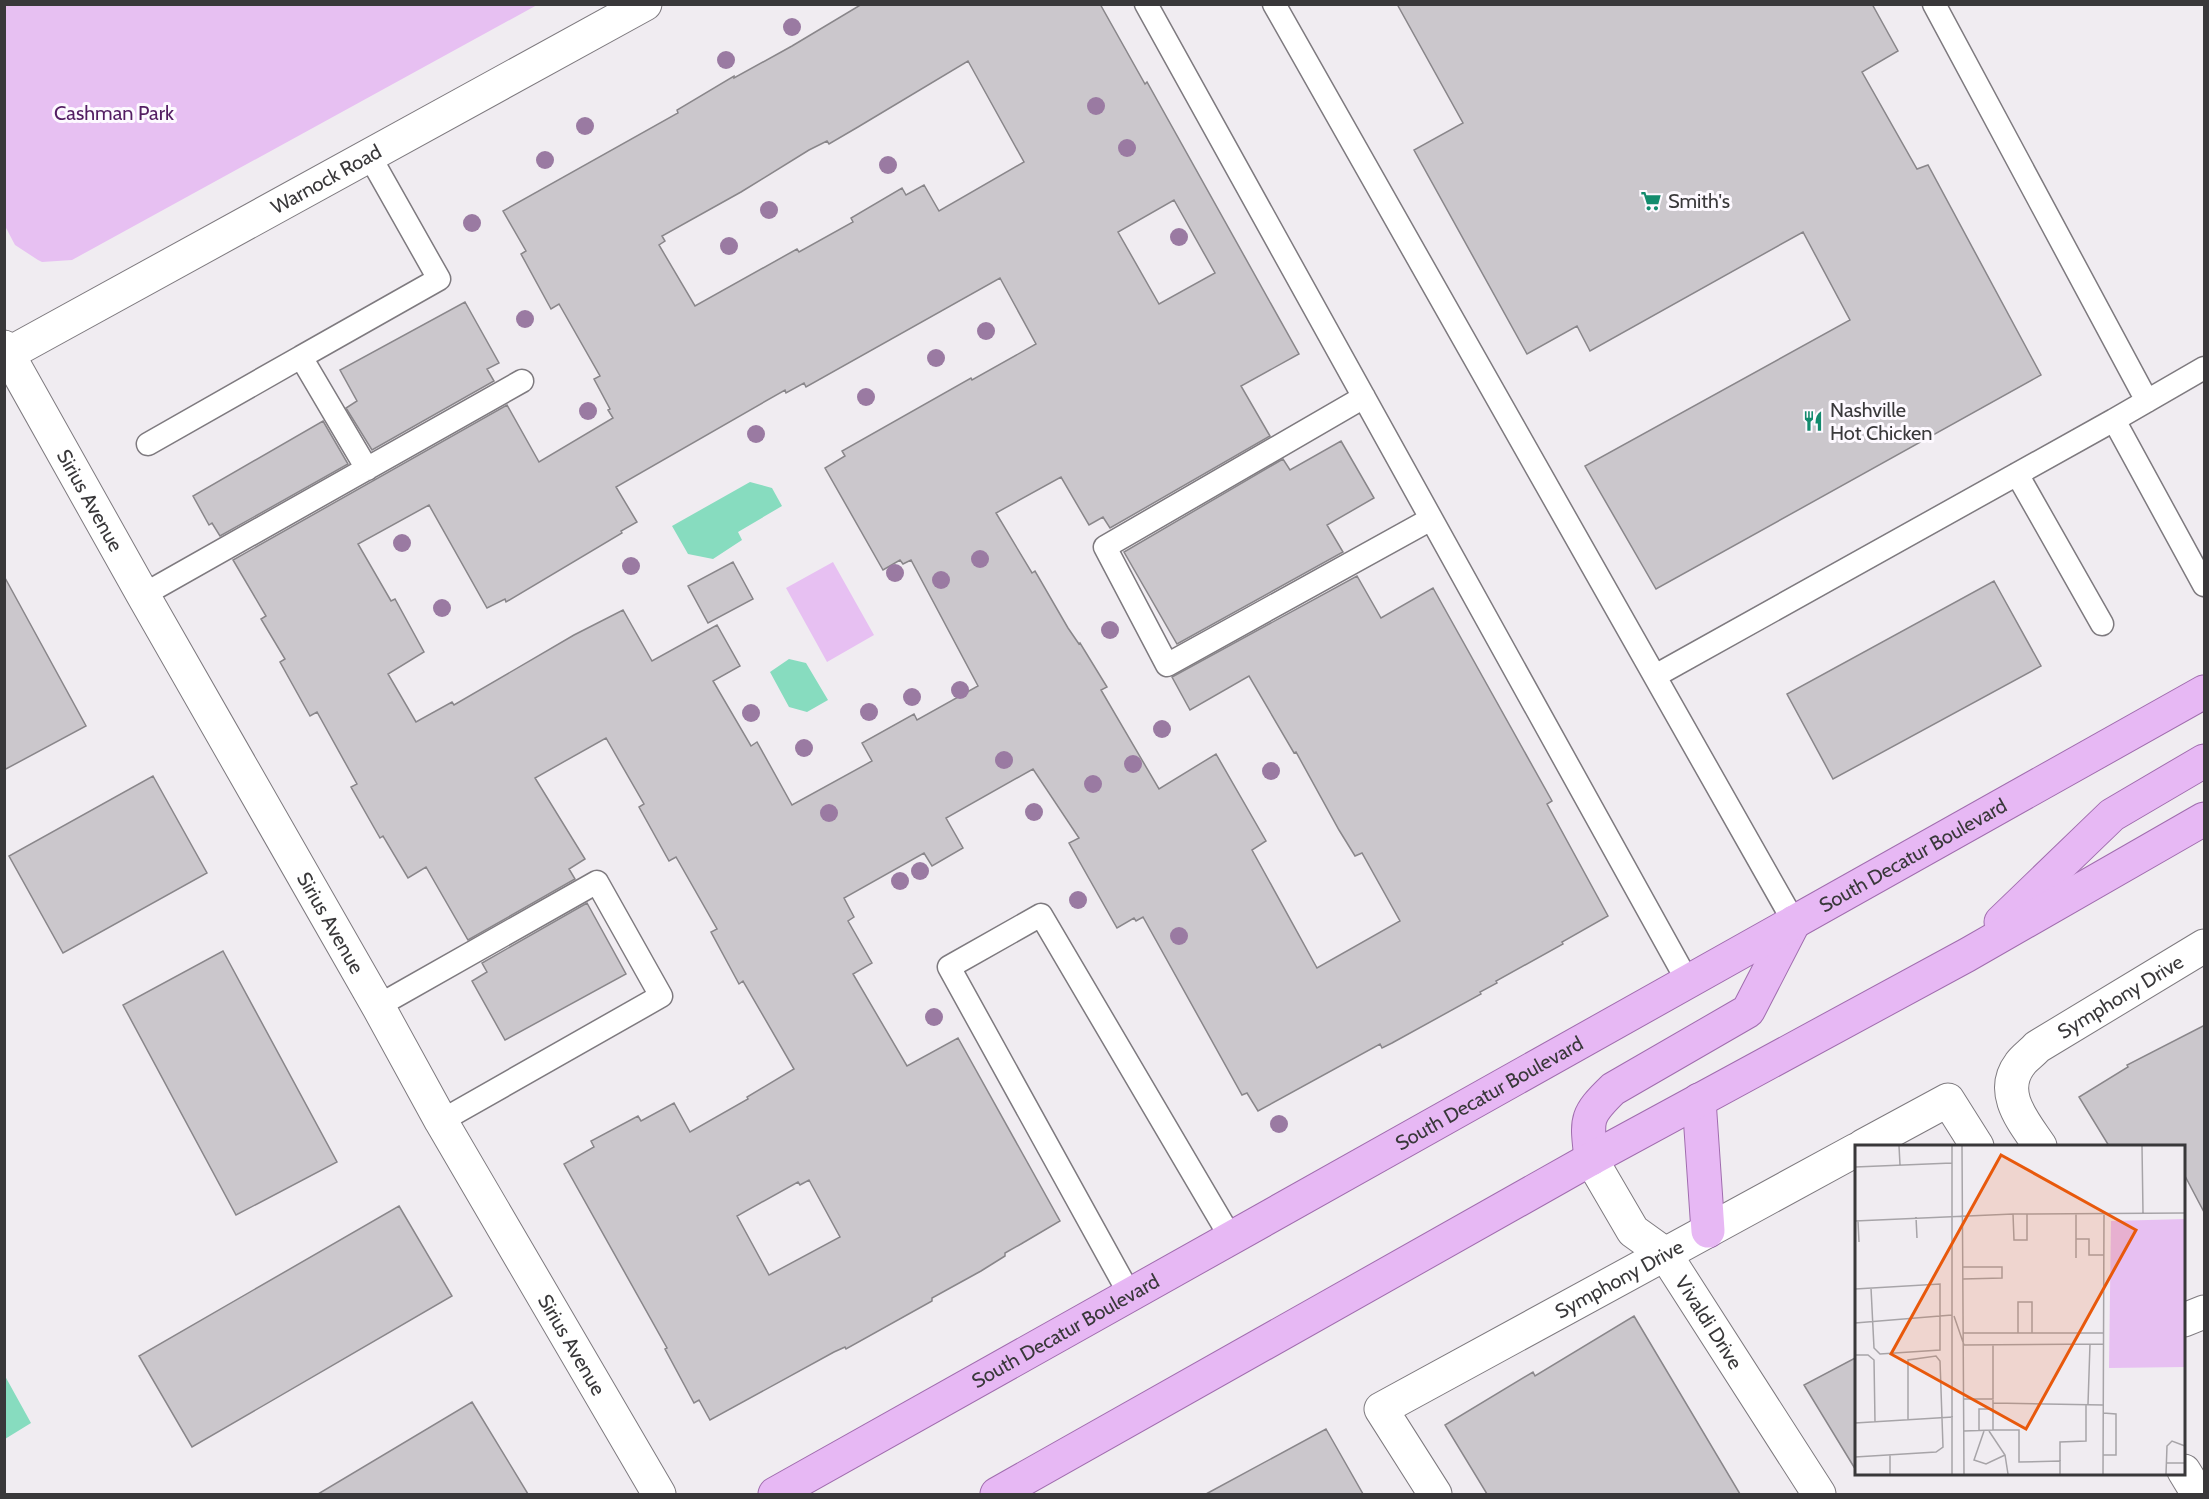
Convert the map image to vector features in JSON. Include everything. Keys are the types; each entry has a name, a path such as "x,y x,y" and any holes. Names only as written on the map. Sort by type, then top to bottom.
{"main road":[{"name":"South Decatur Boulevard","path":"775,1494 2205,692"},
{"path":"1967,955 2112,815 2205,761"},
{"path":"997,1494 1591,1159 1967,955 2205,819"},
{"path":"1591,1159 1588,1124 1595,1107 1613,1089 1749,1011 1794,922"},
{"path":"1699,1100 1708,1231"}],"street":[{"name":"Warnock Road","path":"6,350 645,4"},
{"name":"Sirius Avenue","path":"6,350 441,1121 659,1494"},
{"name":"Symphony Drive","path":"2039,1145 2013,1104 2012,1081 2019,1064 2037,1047 2205,946"},
{"path":"1865,1145 1948,1100 1976,1145"},
{"name":"Symphony Drive","path":"1435,1494 1382,1409 1855,1151"},
{"name":"Vivaldi Drive","path":"1591,1159 1633,1231 1665,1254 1819,1494"},
{"path":"2185,1320 2205,1312"},
{"path":"2185,1473 2198,1494"}],"lane":[{"path":"1146,4 1688,982"},
{"path":"1274,4 1794,922"},
{"path":"1934,4 2147,401"},
{"path":"148,444 439,279 369,155"},
{"path":"301,357 367,469"},
{"path":"1655,676 2147,401 2202,374"},
{"path":"143,595 522,381"},
{"path":"1364,397 1105,547 1167,665 1431,519"},
{"path":"2114,420 2205,585"},
{"path":"2017,474 2102,624"},
{"path":"378,1006 597,882 661,996 441,1121"},
{"path":"1130,1295 949,967 1041,915 1231,1238"}],"green space":[{"name":"Cashman Park","path":"4,5 537,5 72,260 42,262 15,245 5,226"},
{"path":"833,562 874,635 827,662 786,588"}],"shaded area":[{"path":"750,482 772,488 782,506 738,532 742,540 713,559 688,554 672,526"},
{"path":"789,659 806,663 828,700 807,712 789,707 770,672"},
{"path":"5,1376 31,1423 4,1439"}],"building":[{"path":"862,4 1100,4 1145,84 1147,82 1299,354 1241,386 1270,436 1110,528 1103,517 1089,525 1061,477 996,513 1032,573 1035,571 1068,628 1107,687 1101,690 1159,789 1216,754 1266,841 1252,850 1317,968 1400,921 1362,853 1355,856 1296,752 1294,753 1249,676 1190,710 1172,677 1357,576 1381,618 1433,588 1552,801 1547,804 1608,916 1496,981 1497,983 1480,992 1481,994 1382,1048 1380,1044 1258,1111 1247,1093 1242,1095 1143,917 1136,921 1134,918 1117,928 1069,843 1079,838 1033,769 946,818 963,848 932,866 924,853 844,898 854,917 848,921 872,963 853,974 907,1066 958,1038 1060,1221 1005,1253 1005,1256 981,1271 932,1298 932,1301 710,1420 699,1400 694,1403 665,1349 667,1348 564,1164 594,1147 591,1141 638,1116 641,1121 674,1103 690,1132 748,1099 747,1097 794,1069 743,981 739,984 711,932 717,929 676,857 669,861 639,807 644,804 606,738 535,778 585,859 569,869 575,879 468,940 426,867 408,878 383,836 380,838 351,787 357,784 317,712 310,716 280,662 285,659 261,619 266,616 233,560 507,405 539,462 613,418 594,379 600,376 559,304 551,309 521,254 526,251 503,211 678,113 677,110 734,76 734,78","holes":["968,61 1024,162 939,211 924,185 906,195 902,188 851,218 853,222 799,252 797,249 695,306 659,245 665,241 662,236 741,192 809,150 827,141 829,144","1174,200 1215,273 1159,304 1118,232","1000,278 1036,344 842,451 845,456 825,468 883,570 900,560 903,564 911,560 978,686 917,720 914,714 862,743 872,761 792,805 757,742 751,746 713,681 740,666 717,625 652,661 623,610 574,635 454,705 452,702 416,722 388,674 424,652 395,599 391,601 358,544 429,505 487,608 505,599 506,602 637,522 616,487 785,390 786,393 804,383 806,387","809,1180 840,1237 769,1275 737,1216 798,1182 800,1185"]},
{"name":"Smith's","path":"1397,4 1872,4 1898,51 1862,72 1917,169 1928,165 2041,375 1656,589 1585,466 1850,320 1803,232 1590,351 1577,326 1527,354 1414,150 1463,123"},
{"path":"465,302 499,363 487,369 494,381 372,450 346,408 357,401 340,370"},
{"path":"323,421 348,464 220,536 212,523 209,525 193,496"},
{"path":"1341,441 1374,498 1327,525 1343,552 1177,644 1124,552 1283,459 1290,470"},
{"path":"733,562 753,599 708,623 688,586"},
{"path":"4,576 86,726 4,770"},
{"path":"1994,581 2041,666 1833,779 1787,694"},
{"path":"153,776 207,873 63,953 9,856"},
{"path":"587,903 626,974 505,1040 472,981 487,972 482,963"},
{"path":"223,951 337,1162 236,1215 123,1005"},
{"path":"2205,1025 2205,1214 2185,1176 2185,1145 2108,1145 2079,1097 2128,1067 2127,1065"},
{"path":"399,1206 452,1296 192,1447 139,1356"},
{"path":"1634,1316 1740,1494 1487,1494 1445,1425 1533,1372 1535,1376"},
{"path":"1855,1358 1855,1469 1804,1385"},
{"path":"472,1402 528,1494 318,1494"},
{"path":"1326,1429 1363,1494 1206,1494"}],"place":[{"name":"Smith's","path":"1651,201"},
{"name":"Nashville Hot Chicken","path":"1813,421"}]}
